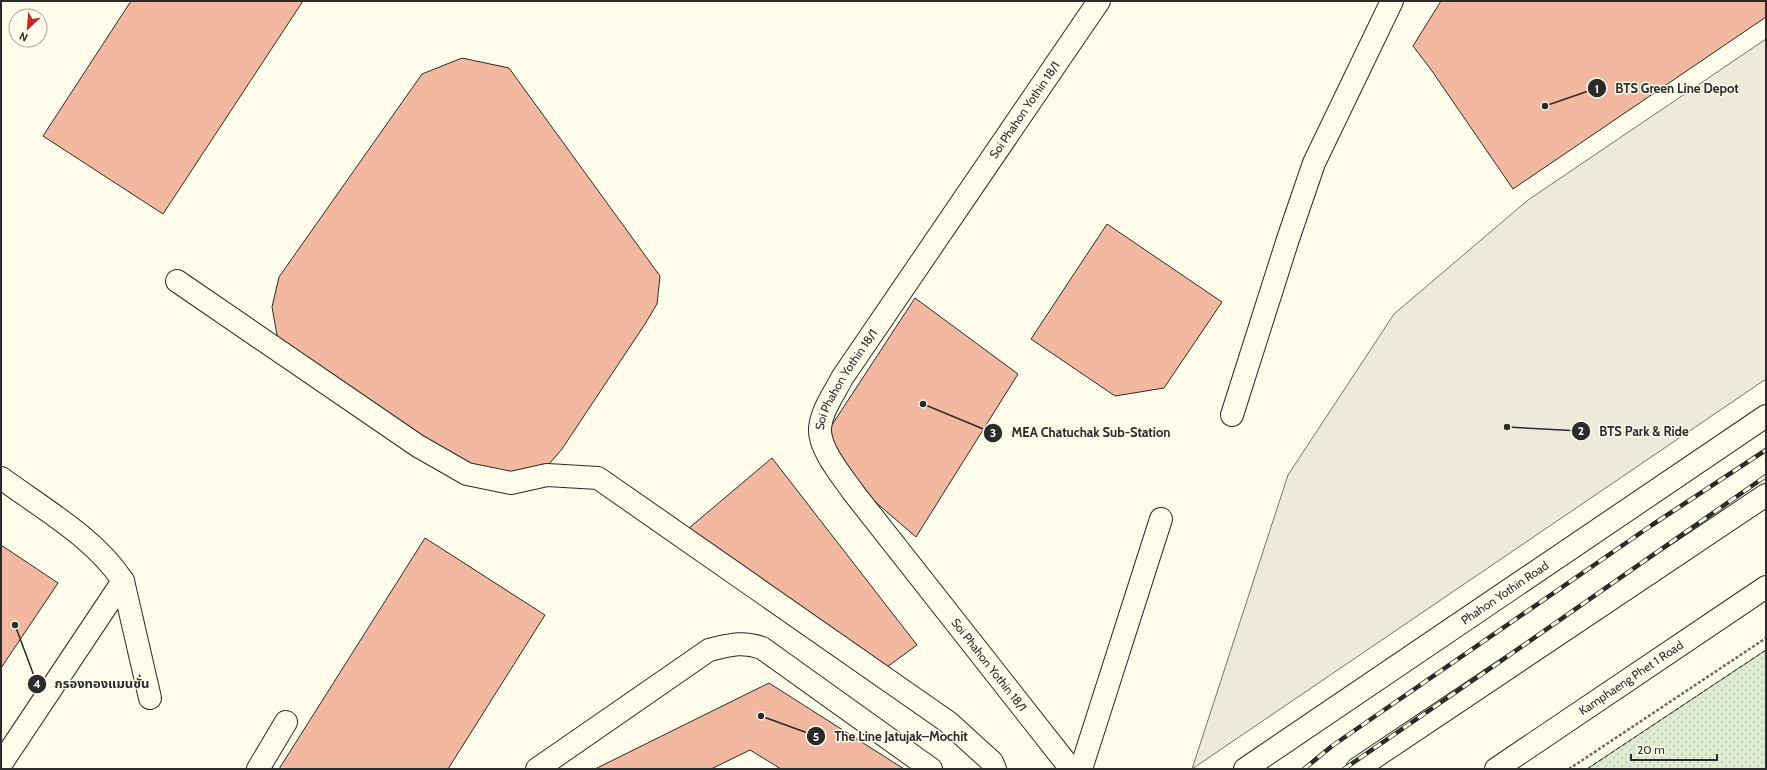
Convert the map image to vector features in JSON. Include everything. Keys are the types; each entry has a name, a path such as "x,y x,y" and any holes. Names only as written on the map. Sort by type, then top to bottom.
{"street":[{"name":"Soi Phahon Yothin 18/1","path":"1071,769 853,492 826,454 820,430 825,409 842,378 1099,1"},
{"path":"1232,415 1288,239 1314,163 1392,1"},
{"path":"177,281 418,446 467,474 511,483 547,475 598,478 948,722 992,762 995,769"},
{"name":"Phahon Yothin Road","path":"1245,769 1766,416"},
{"path":"1,478 68,526 112,564 123,581 150,698"},
{"path":"1357,769 1766,496"},
{"path":"1081,769 1161,520"},
{"path":"1,764 123,581"},
{"name":"Kamphaeng Phet 1 Road","path":"1496,769 1766,587"},
{"path":"537,769 709,650 730,645 749,643 762,648 931,769"},
{"path":"258,769 286,722"}],"path":[{"path":"1569,769 1766,638"}],"green space":[{"path":"1766,650 1766,769 1587,769"}],"shaded area":[{"path":"1766,39 1766,379 1192,769 1288,475 1394,314 1528,200"}],"building":[{"path":"131,1 303,1 163,214 43,136"},
{"path":"1441,1 1766,1 1766,17 1513,189 1432,71 1413,46"},
{"path":"462,58 509,68 660,276 657,304 645,324 562,449 543,471 475,481 279,346 272,307 279,277 422,74"},
{"path":"1107,224 1222,302 1164,388 1115,396 1031,339"},
{"path":"915,298 1018,374 916,537 836,468 826,434"},
{"path":"772,458 917,645 887,667 689,528"},
{"path":"425,538 545,615 448,769 279,769"},
{"path":"1,545 58,583 1,668"},
{"path":"769,683 904,769 781,769 750,750 711,769 595,769"}],"railway":[{"path":"1304,769 1332,746 1652,525 1766,450"},
{"path":"1344,769 1766,476"}],"fence":[{"path":"1587,769 1766,650"}],"place":[{"name":"BTS Green Line Depot","path":"1545,106"},
{"name":"MEA Chatuchak Sub-Station","path":"923,404"},
{"name":"BTS Park & Ride","path":"1507,427"},
{"name":"กรองทองแมนชั่น","path":"15,625"},
{"name":"The Line Jatujak–Mochit","path":"761,716"}]}
